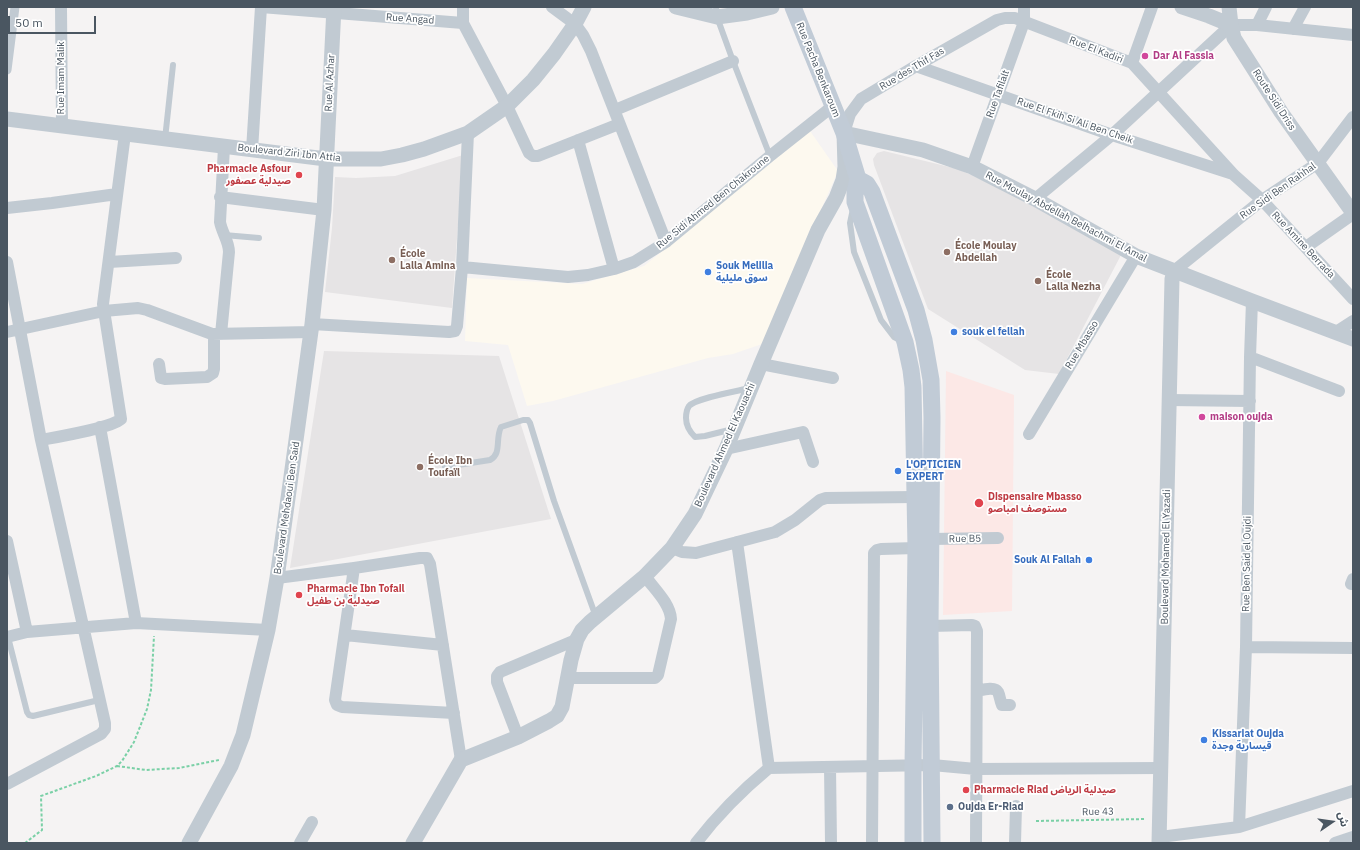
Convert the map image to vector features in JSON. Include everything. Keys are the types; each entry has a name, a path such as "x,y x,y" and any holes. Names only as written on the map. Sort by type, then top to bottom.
{"main road":[{"name":"Rue Pacha Benkaroum","path":"793,7 844,133 858,179"},
{"path":"913,843 916,548 913,387 905,342 855,202 855,192 858,179 868,184 872,192 916,310 929,362 932,402 930,626 932,843"}],"street":[{"path":"7,70 15,7"},
{"name":"Rue Imam Malik","path":"61,7 62,126"},
{"path":"252,150 261,7"},
{"name":"Rue Angad","path":"261,7 333,10 463,23"},
{"path":"463,7 463,23 507,106 529,153 533,156 538,156 619,124"},
{"path":"552,7 575,24 583,35 591,51 666,242"},
{"name":"Boulevard Ziri Ibn Attia","path":"7,119 326,159 381,159 424,149 468,133 507,106 533,80 554,54 575,24 584,7"},
{"path":"677,7 717,12 747,13 772,7"},
{"name":"Rue Tafilalt","path":"972,166 1024,22 1024,7"},
{"path":"1132,63 1152,7"},
{"path":"1183,7 1209,16 1231,26 1256,25 1353,35"},
{"name":"Route Sidi Driss","path":"1229,7 1234,38 1276,105 1353,213"},
{"path":"1256,25 1266,7"},
{"path":"1293,29 1305,7"},
{"name":"Rue Al Azhar","path":"326,159 333,10"},
{"name":"Rue El Kadiri","path":"997,20 1015,18 1132,63 1234,175"},
{"name":"Rue des Thif Fas","path":"844,133 850,114 861,99 997,20"},
{"path":"1035,199 1112,134 1231,26"},
{"path":"615,110 732,61"},
{"name":"Rue El Fkih Si Ali Ben Cheik","path":"916,66 1234,175"},
{"name":"Rue Sidi Ahmed Ben Chakroune","path":"462,267 568,277 588,275 614,269 642,258 666,242 833,106"},
{"name":"Rue Sidi Ben Rahhal","path":"1174,271 1262,200 1318,163 1353,117"},
{"path":"7,332 104,311 133,308 147,310 218,334 311,328 455,331 462,267 468,133"},
{"name":"Rue Moulay Abdellah Belhachmi El Amal","path":"844,133 923,150 972,166 1035,199 1136,256 1353,339"},
{"name":"Boulevard Ahmed El Kaouachi","path":"461,760 518,737 549,722 557,716 562,707 571,660 582,630 645,576 672,548 695,514 726,449 818,230 836,198 843,180 845,167 844,133"},
{"path":"42,440 100,427 121,420 103,304 125,134"},
{"path":"578,140 614,269"},
{"path":"159,364 160,376 161,378 165,379 207,377 213,373 229,252 228,242 220,222 220,197 224,147"},
{"name":"Boulevard Mehdaoui Ben Said","path":"189,843 231,766 243,735 268,630 277,578 311,328 324,210 326,159"},
{"name":"Rue Amine Berrada","path":"1234,175 1262,200 1353,299"},
{"path":"7,208 117,194"},
{"path":"220,197 324,210"},
{"path":"1306,247 1353,213"},
{"name":"Rue Mbasso","path":"1029,434 1136,256"},
{"path":"109,262 176,258"},
{"path":"7,262 10,296 20,328 42,440 105,723 101,734 7,784"},
{"name":"Boulevard Mohamed El Yazadi","path":"1160,840 1169,400 1172,279 1174,271"},
{"name":"Rue Ben Said el Oujdi","path":"1239,827 1246,647 1252,301"},
{"path":"1336,332 1353,321"},
{"path":"1250,357 1339,391"},
{"path":"761,364 833,378"},
{"path":"1169,400 1250,401"},
{"path":"100,427 136,623"},
{"path":"726,449 803,432 813,462"},
{"path":"672,548 682,552 696,552 781,530 820,500 826,498 915,497"},
{"name":"Rue B5","path":"931,539 998,538"},
{"path":"7,541 27,632"},
{"path":"737,542 769,768"},
{"path":"872,843 874,554 877,550 881,549 916,548"},
{"path":"277,578 420,558 426,558 430,564 461,760 413,843"},
{"path":"354,568 335,700 337,705 342,707 454,713"},
{"path":"568,678 655,678 658,675 671,614 667,604 645,576"},
{"path":"8,637 27,632 136,623 268,630"},
{"path":"930,626 975,626 977,630 976,843"},
{"path":"345,635 443,645"},
{"path":"518,737 497,682 497,676 500,672 578,639"},
{"path":"1246,647 1353,648"},
{"path":"976,691 993,688 999,692 1002,705 1010,705"},
{"path":"696,843 725,807 748,785 769,768 932,765 976,769 1161,768"},
{"path":"830,767 831,843"},
{"path":"1160,840 1239,827 1353,791"},
{"path":"1015,843 1016,806"},
{"path":"300,843 312,822"},
{"path":"1335,843 1353,837"}],"lane":[{"path":"717,12 732,61 770,156"},
{"path":"165,139 173,65"},
{"path":"224,235 258,238"},
{"path":"734,429 695,437 689,431 686,420 686,412 690,405 701,400 751,388"},
{"path":"445,467 490,460 497,454 498,437 501,427 523,420 528,420 554,501 596,617"},
{"path":"8,637 29,715 33,716 100,700"}],"path":[{"path":"117,766 146,770 179,768 225,759 237,750"},
{"name":"Rue 43","path":"1036,821 1160,819"}],"shaded area":[{"name":"Souk Melilia سوق مليلية","path":"810,131 838,171 762,344 733,354 708,358 553,401 527,406 508,345 465,341 467,278 582,284 644,266"},
{"path":"884,151 958,169 1019,197 1121,255 1059,374 1025,370 928,309 874,165 873,159 877,153"},
{"name":"École Lalla Amina","path":"463,155 452,308 325,292 332,228 335,177 356,178 395,176"},
{"name":"École Ibn Toufaïl","path":"324,351 499,356 551,519 290,568"},
{"name":"Dispensaire Mbasso مستوصف امباصو","path":"946,371 1014,395 1012,611 943,615"}],"place":[{"name":"Dar Al Fassia","path":"1145,56"},
{"name":"Pharmacie Asfour صيدلية عصفور","path":"299,175"},
{"name":"École Moulay Abdellah","path":"947,252"},
{"name":"École Lalla Amina","path":"392,260"},
{"name":"Souk Melilia سوق مليلية","path":"708,272"},
{"name":"École Lalla Nezha","path":"1038,281"},
{"name":"souk el fellah","path":"954,332"},
{"name":"maison oujda","path":"1202,417"},
{"name":"École Ibn Toufaïl","path":"420,467"},
{"name":"L'OPTICIEN EXPERT","path":"898,471"},
{"name":"Dispensaire Mbasso مستوصف امباصو","path":"979,503"},
{"name":"Souk Al Fallah","path":"1089,560"},
{"name":"Pharmacie Ibn Tofail صيدلية بن طفيل","path":"299,595"},
{"name":"Kissariat Oujda قيسارية وجدة","path":"1204,740"},
{"name":"Pharmacie Riad صيدلية الرياض","path":"966,790"},
{"name":"Oujda Er-Riad","path":"950,807"}]}
